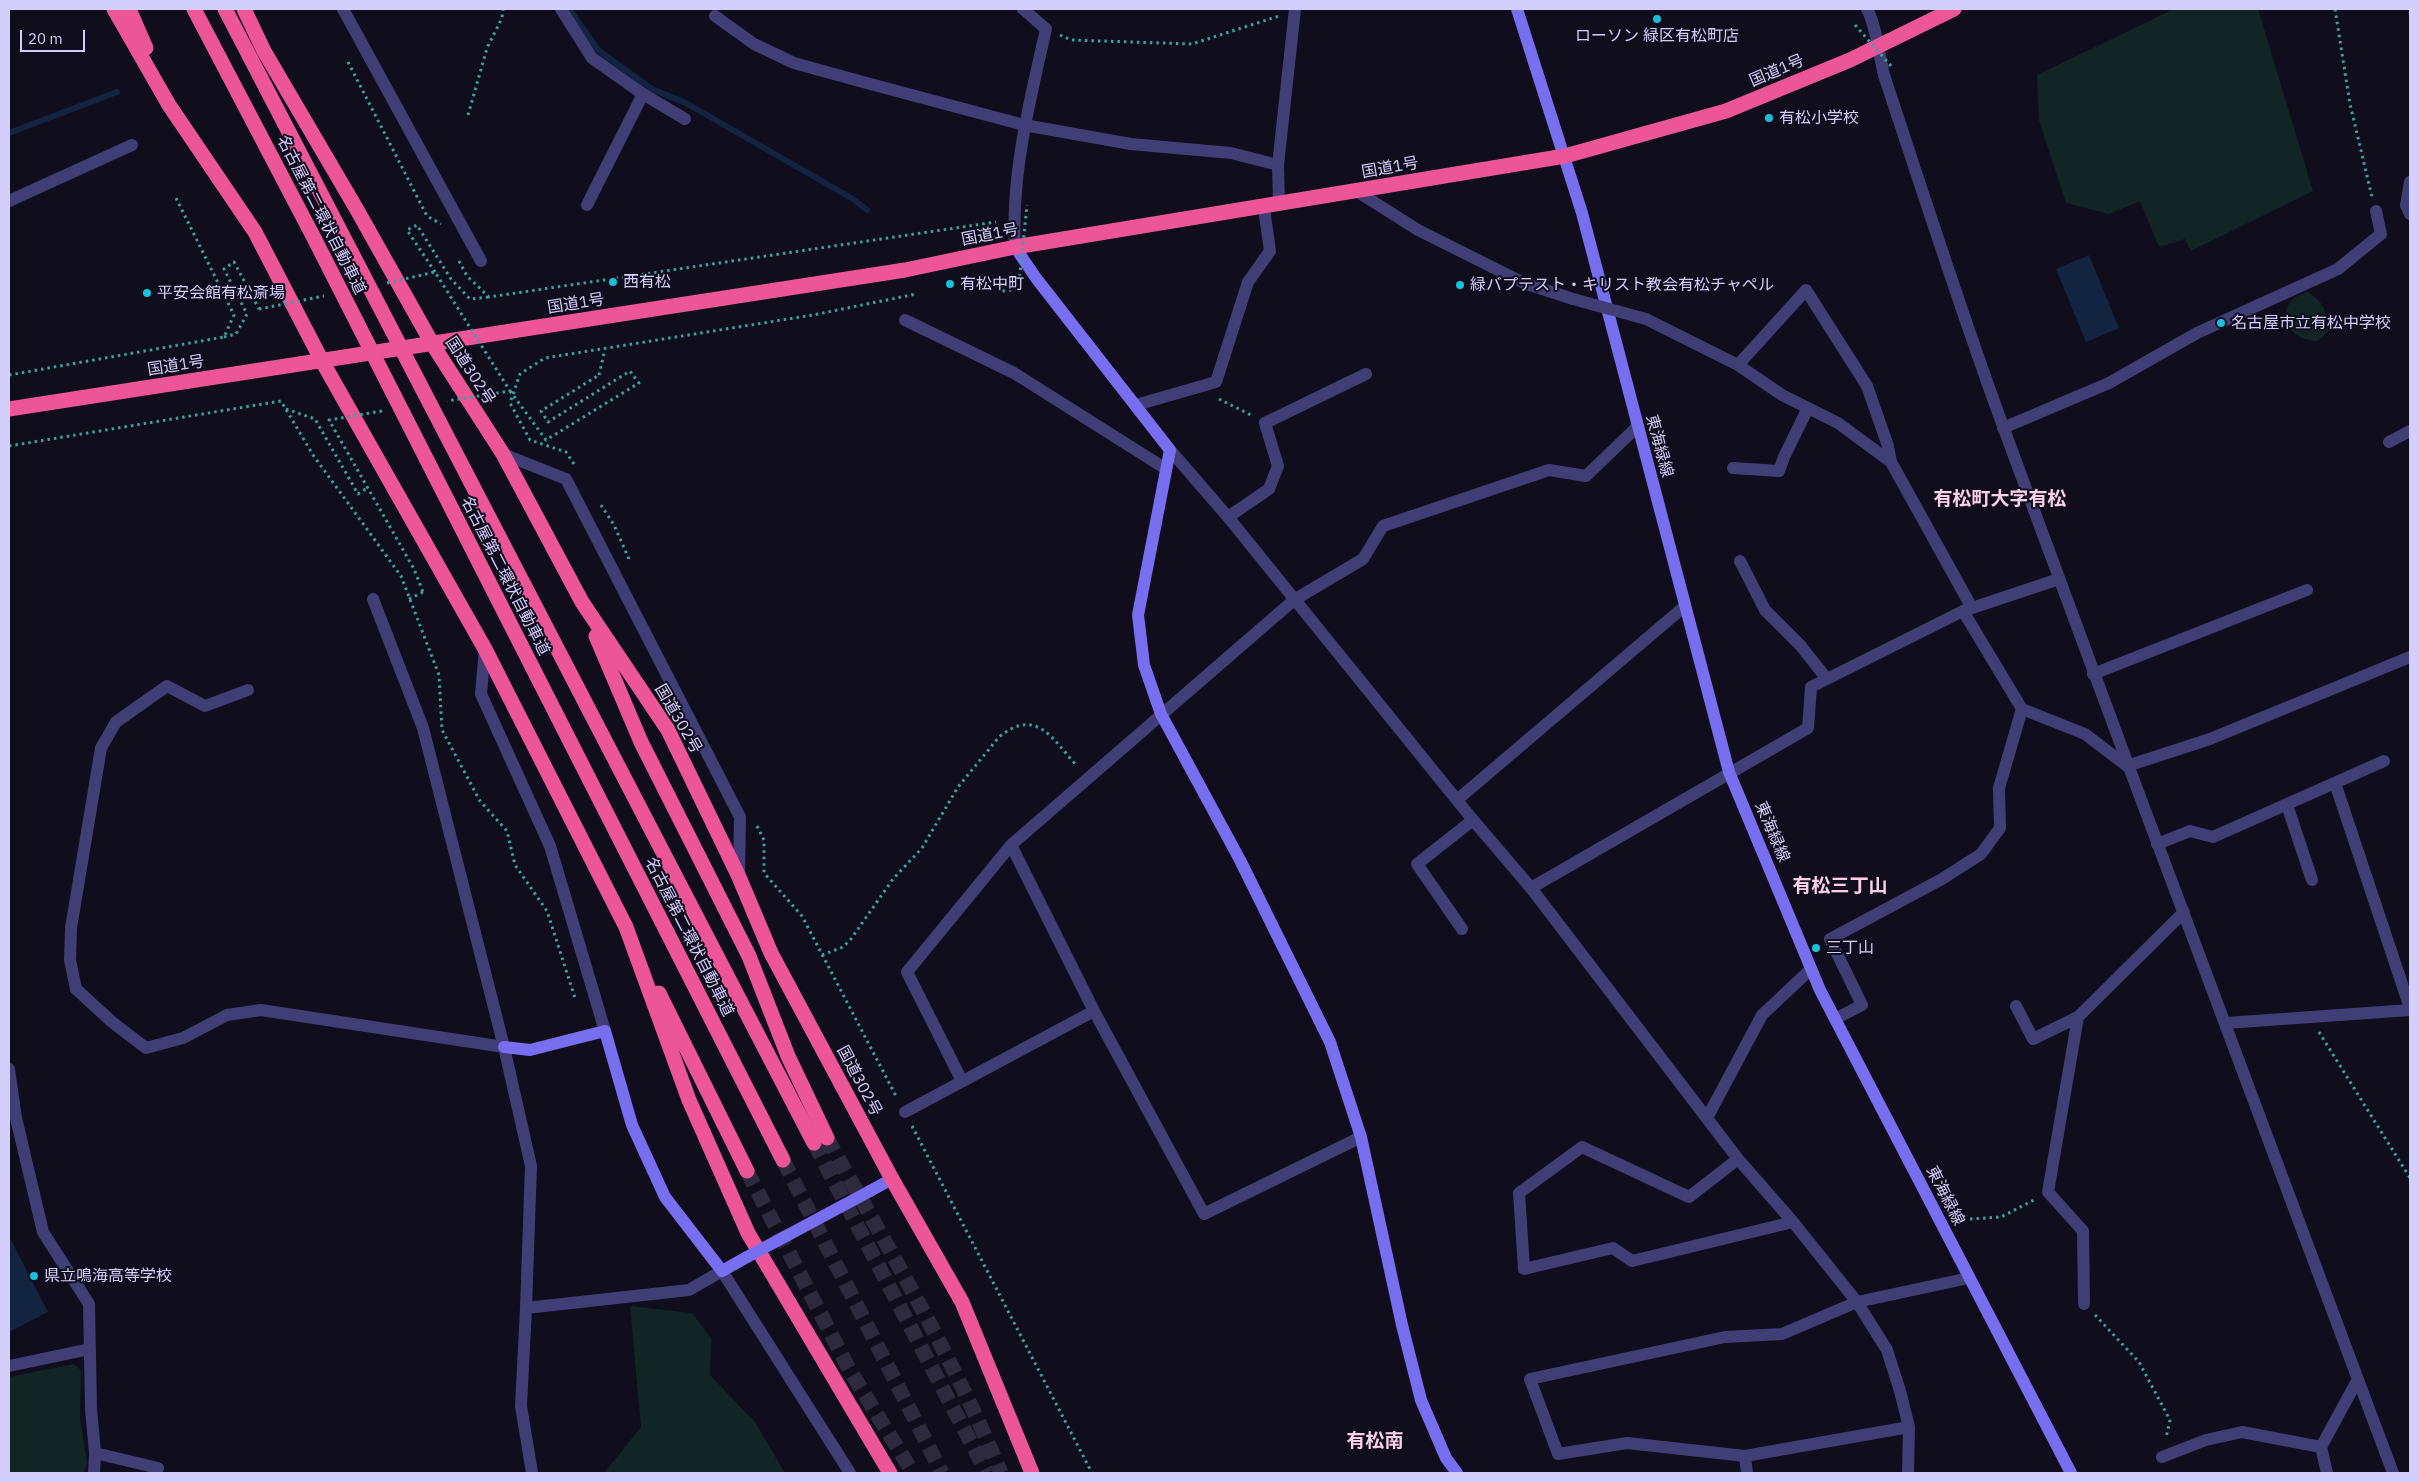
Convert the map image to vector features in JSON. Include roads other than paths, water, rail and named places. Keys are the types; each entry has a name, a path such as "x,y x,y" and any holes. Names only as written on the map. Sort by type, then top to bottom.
{"highway":[{"path":"114,9 169,105 255,232 322,361 485,649 747,1171"},
{"path":"129,9 169,105"},
{"name":"名古屋第二環状自動車道","path":"194,9 314,238 783,1160"},
{"name":"名古屋第二環状自動車道","path":"225,9 820,1141 749,956 641,742 582,602"},
{"name":"国道302号","path":"244,9 264,51 356,208 432,345 503,454 582,602 668,730 739,877 771,953 892,1179 962,1302 1032,1473"},
{"name":"国道1号","path":"9,409 432,345 905,270 1015,247 1358,192 1565,156 1726,111 1850,60 1954,9"},
{"path":"626,927 688,1100 748,1233 890,1473"}],"street":[{"path":"343,9 480,261"},
{"path":"561,9 592,58 643,94 685,119"},
{"path":"1023,9 1046,29 1024,125 1014,226 1015,247 1036,278 1170,450 1228,517 1473,820 1531,888 1738,1159 1794,1222 1857,1302 1887,1350 1909,1428 1908,1473"},
{"name":"東海緑線","path":"1517,9 1565,156 1729,772 1811,969 1835,1019 2071,1473"},
{"path":"1867,9 1872,19 1876,46 1954,289 2003,428 2060,579 2127,766 2226,1022 2392,1473"},
{"path":"1136,405 1216,382 1248,282 1270,252 1271,206 1298,10"},
{"path":"715,16 754,44 794,63 1024,125 1131,144 1231,153 1278,165"},
{"path":"587,205 643,94"},
{"path":"9,201 132,146"},
{"path":"2408,209 2410,182"},
{"path":"1358,192 1418,230 1524,283 1646,319 1738,365 1782,395 1838,423 1891,462"},
{"path":"2003,428 2109,383 2197,333 2338,269 2381,234 2376,211"},
{"path":"1738,365 1806,290 1867,386 1888,446 1891,462 1967,610 2022,710 2085,734 2127,766"},
{"path":"906,320 1014,373 1166,469"},
{"path":"1228,517 1269,488 1278,466 1265,423 1366,374"},
{"path":"1733,468 1780,471 1784,457 1808,408"},
{"path":"962,1081 908,972 1011,845 1294,600 1363,559 1383,526 1550,470 1586,476 1637,427"},
{"path":"2389,442 2410,431"},
{"path":"1170,450 1138,614 1144,665 1161,714 1240,860 1330,1042 1361,1138 1402,1325 1421,1400 1446,1458 1457,1473"},
{"path":"503,454 566,479 740,817 739,877"},
{"path":"1740,561 1765,610 1800,645 1827,680"},
{"path":"1531,888 1808,728 1812,687 1967,610 2060,579"},
{"path":"2093,674 2307,590"},
{"path":"373,598 423,728 504,1047 531,1166 521,1406 532,1473"},
{"path":"1457,800 1685,606"},
{"path":"485,649 481,694 550,846 632,1125 665,1197 722,1270 850,1473"},
{"path":"2127,766 2210,739 2410,657"},
{"path":"248,690 206,706 167,686 116,722 101,748 71,928 70,960 76,989 112,1022 146,1048 183,1038 227,1015 261,1010 530,1050 604,1031"},
{"path":"1835,1019 1862,1005 1830,939 1942,879 1981,854 2000,828 1999,788 2022,710"},
{"path":"2157,844 2190,831 2213,837 2384,761"},
{"path":"2226,1022 2410,1009 2335,783"},
{"path":"2287,805 2312,880"},
{"path":"1462,929 1416,864 1473,820"},
{"path":"1011,845 1094,1011 1204,1214 1361,1138"},
{"path":"2016,1006 2032,1039 2078,1017 2184,912"},
{"path":"1707,1118 1762,1016 1811,969"},
{"path":"905,1112 1094,1011"},
{"path":"2078,1017 2048,1192 2083,1231 2084,1304"},
{"path":"9,1069 16,1118 43,1232 90,1304 94,1473"},
{"path":"1738,1159 1690,1197 1582,1147 1519,1193 1524,1269 1613,1248 1632,1261 1794,1222"},
{"path":"526,1308 689,1290 722,1270 892,1179"},
{"path":"1909,1428 1744,1456 1627,1443 1558,1454 1530,1379 1725,1336 1782,1334 1857,1302 1969,1278"},
{"path":"9,1366 90,1349"},
{"path":"2327,1473 2321,1448 2358,1379"},
{"path":"2162,1456 2206,1440 2242,1432 2321,1448"},
{"path":"95,1453 158,1468"},
{"path":"1744,1456 1747,1473"}],"water":[{"path":"2089,255 2119,328 2086,342 2056,269"},
{"path":"11,1240 48,1312 9,1332 9,1241"}],"waterway":[{"path":"569,9 599,51 652,89 686,103 853,199 867,210"},
{"path":"9,133 117,92"}],"tunnel":[{"path":"827,1138 941,1345 1001,1473"},
{"path":"814,1143 987,1473"},
{"path":"783,1160 942,1473"},
{"path":"747,1171 849,1369 913,1473"}],"place":[{"name":"ローソン 緑区有松町店","path":"1657,19"},
{"name":"有松小学校","path":"1769,118"},
{"name":"西有松","path":"613,282"},
{"name":"有松中町","path":"950,284"},
{"name":"緑バプテスト・キリスト教会有松チャペル","path":"1460,285"},
{"name":"平安会館有松斎場","path":"147,293"},
{"name":"名古屋市立有松中学校","path":"2221,323"},
{"name":"三丁山","path":"1816,948"},
{"name":"県立鳴海高等学校","path":"34,1276"}],"district":[{"name":"有松町大字有松","path":"2000,500"},
{"name":"有松三丁山","path":"1840,887"},
{"name":"有松南","path":"1375,1442"}]}
